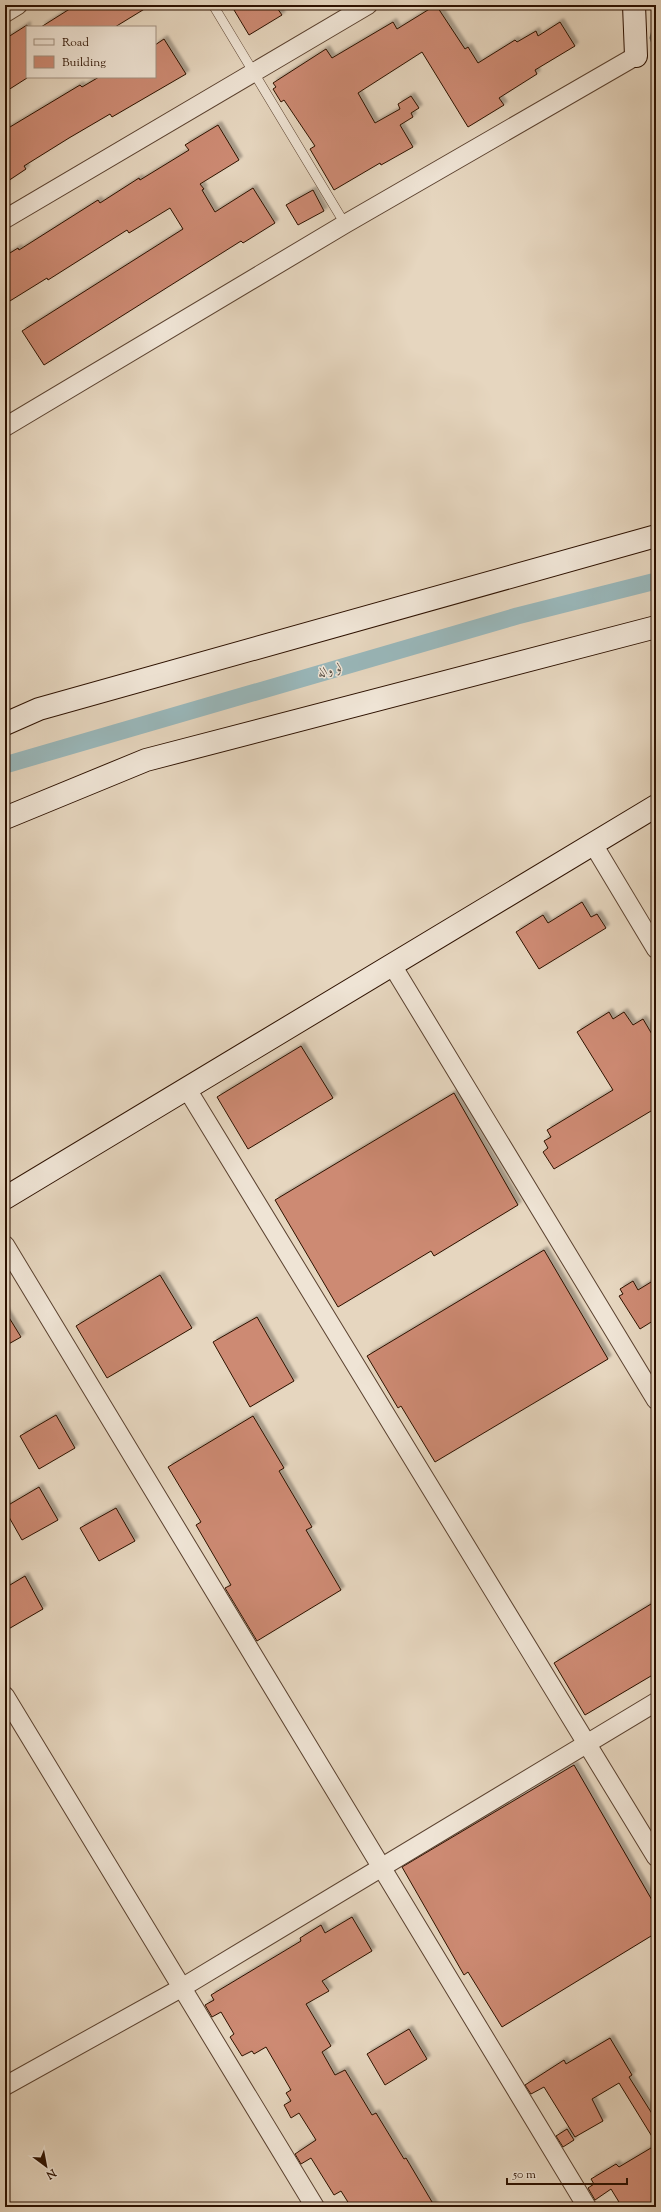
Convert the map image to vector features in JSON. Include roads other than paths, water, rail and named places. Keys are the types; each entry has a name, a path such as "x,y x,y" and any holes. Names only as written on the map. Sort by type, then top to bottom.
{"street":[{"path":"5,13 18,5"},
{"path":"5,220 368,5"},
{"path":"5,427 345,224 636,56 634,5"},
{"path":"5,724 39,709 656,536"},
{"path":"5,818 146,760 656,627"},
{"path":"5,1198 656,806"},
{"path":"593,844 656,948"},
{"path":"392,965 656,1400"},
{"path":"187,1089 656,1857"},
{"path":"5,1245 587,2207"},
{"path":"5,1696 316,2207"},
{"path":"5,2086 183,1987 656,1702"}],"lane":[{"path":"213,5 345,224"}],"waterway":[{"path":"656,23 652,38 656,49"},
{"name":"لو واله","path":"5,765 517,616 656,581"}]}
